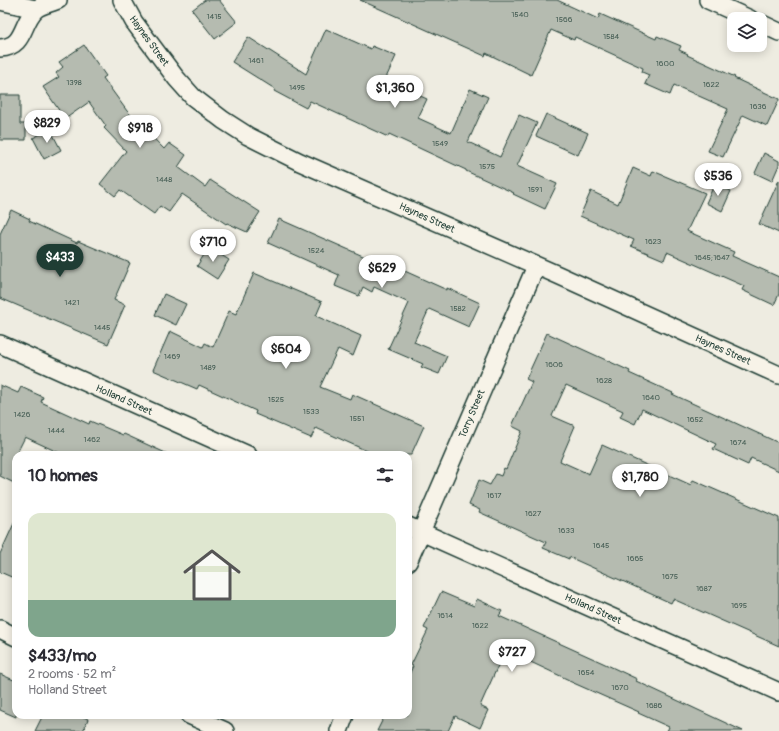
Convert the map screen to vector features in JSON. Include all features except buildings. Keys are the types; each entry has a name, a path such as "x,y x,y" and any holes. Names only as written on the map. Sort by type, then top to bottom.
{"street":[{"path":"0,1 35,9 58,0"},
{"name":"Haynes Street","path":"122,0 134,22 176,78 194,97 223,120 248,136 287,156 779,375"},
{"path":"708,0 735,12"},
{"path":"0,48 11,47 19,38 35,9"},
{"path":"767,26 779,32"},
{"name":"Torry Street","path":"412,540 414,529 536,266"},
{"name":"Holland Street","path":"0,344 239,451"},
{"name":"Holland Street","path":"414,529 779,692"},
{"path":"0,630 12,635"},
{"path":"198,719 225,731"},
{"path":"338,731 343,719"}]}
